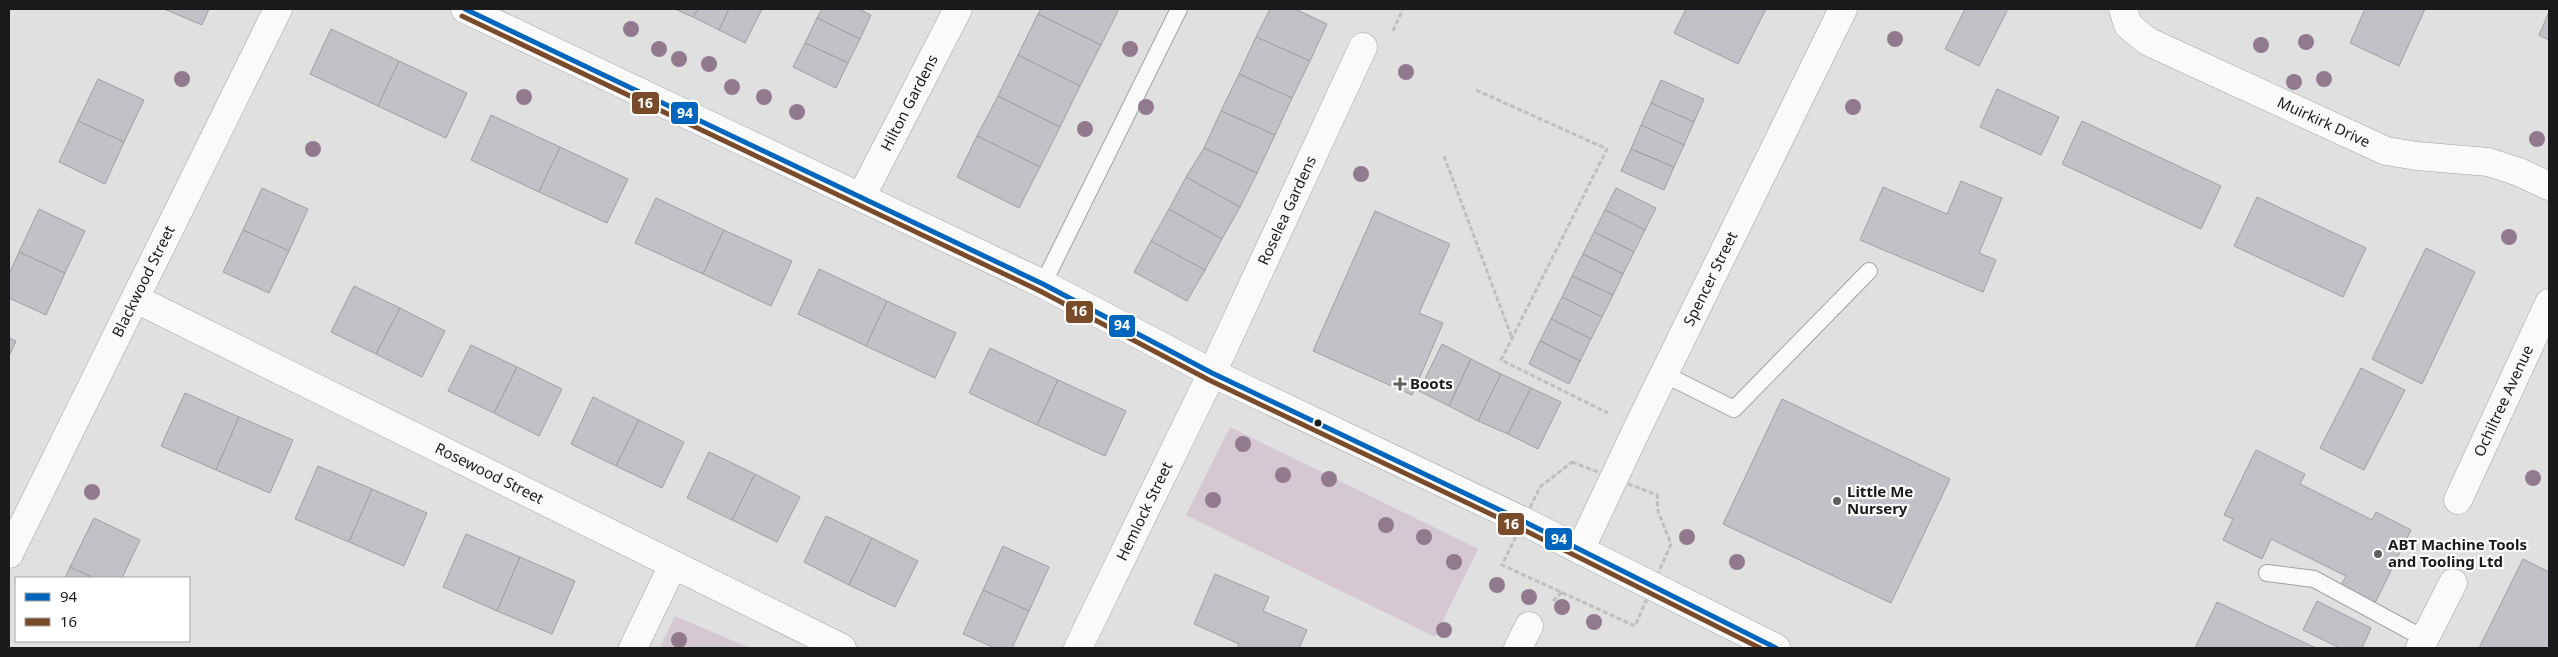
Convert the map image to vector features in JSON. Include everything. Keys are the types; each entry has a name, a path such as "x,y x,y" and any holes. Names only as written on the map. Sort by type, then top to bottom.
{"street":[{"name":"Blackwood Street","path":"9,554 278,9"},
{"path":"465,9 1042,284 1212,373 1580,550 1776,648"},
{"name":"Hilton Gardens","path":"861,197 958,9"},
{"name":"Spencer Street","path":"1580,550 1638,427 1843,9"},
{"name":"Muirkirk Drive","path":"2123,9 2128,25 2147,41 2386,150 2417,156 2488,162 2519,172 2549,186"},
{"name":"Roselea Gardens","path":"1212,373 1363,47"},
{"name":"Rosewood Street","path":"136,299 842,648"},
{"name":"Ochiltree Avenue","path":"2458,500 2549,303"},
{"name":"Hemlock Street","path":"1078,648 1212,373"},
{"path":"633,648 673,565"},
{"path":"2422,644 2453,583"}],"lane":[{"path":"1042,284 1179,9"},
{"path":"1664,374 1734,409 1869,271"},
{"path":"2267,574 2314,579 2422,644"}],"path":[{"path":"1476,90 1608,149 1502,360 1638,427"},
{"path":"1444,156 1513,338"}],"shaded area":[{"path":"1230,427 1478,549 1435,637 1186,515"},
{"path":"675,616 750,648 660,648"}],"building":[{"path":"164,9 209,9 202,25"},
{"path":"675,9 698,9 693,17"},
{"path":"698,9 729,9 719,30 693,17"},
{"path":"729,9 762,9 745,43 719,30"},
{"path":"822,9 859,9 871,15 860,39 817,18"},
{"path":"1041,9 1119,9 1101,45 1038,14"},
{"path":"1270,9 1295,9 1327,24 1310,61 1256,37"},
{"path":"1686,9 1766,9 1738,64 1674,33"},
{"path":"1965,9 2008,9 1979,66 1945,49"},
{"path":"2365,9 2425,9 2399,66 2350,43"},
{"path":"2549,12 2549,40 2539,35"},
{"path":"1038,14 1101,45 1080,86 1018,55"},
{"path":"817,18 860,39 848,63 805,43"},
{"path":"331,29 399,61 378,106 310,74"},
{"path":"1256,37 1310,61 1292,98 1239,74"},
{"path":"805,43 848,63 836,88 793,67"},
{"path":"1018,55 1080,86 1060,127 998,96"},
{"path":"399,61 467,93 446,138 378,106"},
{"path":"1239,74 1292,98 1275,135 1221,111"},
{"path":"98,79 144,100 124,142 78,121"},
{"path":"1661,80 1704,99 1694,122 1651,103"},
{"path":"1997,89 2059,117 2041,155 1980,127"},
{"path":"998,96 1060,127 1040,167 977,136"},
{"path":"1651,103 1694,122 1684,145 1641,125"},
{"path":"1221,111 1275,135 1257,173 1204,148"},
{"path":"491,115 560,147 539,192 471,160"},
{"path":"78,121 124,142 105,184 59,162"},
{"path":"2082,121 2221,186 2201,229 2062,164"},
{"path":"1641,125 1684,145 1674,167 1631,149"},
{"path":"977,136 1040,167 1019,208 957,177"},
{"path":"560,147 628,179 607,223 539,192"},
{"path":"1204,148 1257,173 1240,207 1186,177"},
{"path":"1631,149 1674,167 1664,190 1621,171"},
{"path":"1186,177 1240,207 1222,239 1169,209"},
{"path":"1961,181 2002,198 1979,253 1996,260 1983,292 1860,240 1883,187 1947,214"},
{"path":"262,188 308,209 289,251 243,230"},
{"path":"1616,188 1656,208 1645,230 1605,210"},
{"path":"2257,197 2366,248 2343,297 2234,246"},
{"path":"656,198 724,230 703,274 635,243"},
{"path":"39,209 85,231 65,273 19,252"},
{"path":"1169,209 1222,239 1205,270 1151,241"},
{"path":"1605,210 1645,230 1634,252 1594,232"},
{"path":"1375,211 1450,244 1419,313 1443,323 1412,395 1313,351"},
{"path":"243,230 289,251 269,293 223,272"},
{"path":"724,230 792,261 771,306 703,274"},
{"path":"1594,232 1634,252 1623,274 1583,254"},
{"path":"1151,241 1205,270 1187,301 1134,272"},
{"path":"2426,248 2475,272 2422,384 2372,359"},
{"path":"19,252 65,273 46,315 9,298 9,274"},
{"path":"1583,254 1623,274 1613,295 1572,276"},
{"path":"819,269 887,301 866,346 798,314"},
{"path":"1572,276 1613,295 1602,317 1562,297"},
{"path":"354,286 400,308 376,354 331,332"},
{"path":"1562,297 1602,317 1591,339 1551,319"},
{"path":"887,301 956,333 935,378 866,346"},
{"path":"400,308 445,331 422,377 376,354"},
{"path":"1551,319 1591,339 1580,361 1540,341"},
{"path":"9,338 16,341 9,356"},
{"path":"1540,341 1580,361 1569,384 1529,364"},
{"path":"1442,344 1471,359 1449,406 1419,391"},
{"path":"471,345 517,367 494,413 448,391"},
{"path":"990,348 1058,380 1037,425 969,393"},
{"path":"1471,359 1501,374 1478,421 1449,406"},
{"path":"517,367 562,389 539,436 494,413"},
{"path":"2361,368 2405,390 2364,470 2320,448"},
{"path":"1501,374 1531,388 1508,434 1478,421"},
{"path":"1058,380 1126,411 1105,456 1037,425"},
{"path":"1531,388 1561,402 1538,449 1508,434"},
{"path":"185,393 239,417 216,470 161,446"},
{"path":"593,397 639,420 616,466 571,444"},
{"name":"Little Me Nursery","path":"1782,399 1950,479 1891,603 1723,524"},
{"path":"239,417 293,440 270,493 216,470"},
{"path":"639,420 684,442 662,488 616,466"},
{"path":"2256,450 2305,474 2300,484 2372,520 2376,512 2411,530 2374,605 2340,587 2346,576 2271,539 2262,559 2223,540 2233,519 2224,515"},
{"path":"709,452 755,474 732,520 687,498"},
{"path":"318,466 372,489 349,542 295,519"},
{"path":"755,474 800,497 777,542 732,520"},
{"path":"372,489 427,513 404,566 349,542"},
{"path":"826,516 872,538 849,585 804,562"},
{"path":"94,518 140,540 122,577 92,577 70,567"},
{"path":"466,534 520,557 497,611 443,587"},
{"path":"872,538 918,561 895,607 849,585"},
{"path":"1003,546 1049,567 1029,611 983,590"},
{"path":"520,557 575,581 552,634 497,611"},
{"path":"2523,559 2549,572 2549,648 2479,648"},
{"path":"70,567 92,577 65,577"},
{"path":"1215,574 1269,597 1263,611 1307,630 1299,648 1237,648 1239,644 1194,624"},
{"path":"983,590 1029,611 1012,648 995,648 963,634"},
{"path":"2317,601 2371,628 2362,648 2340,648 2303,630"},
{"path":"2217,602 2316,648 2195,648"}],"transit line":[{"name":"94","path":"465,9 1043,284 1212,373 1523,521 1776,648"},
{"name":"16","path":"462,16 1040,291 1209,380 1520,528 1760,648"}],"place":[{"name":"Boots","path":"1400,384"},
{"name":"Little Me Nursery","path":"1837,501"},
{"name":"ABT Machine Tools and Tooling Ltd","path":"2378,554"}]}
